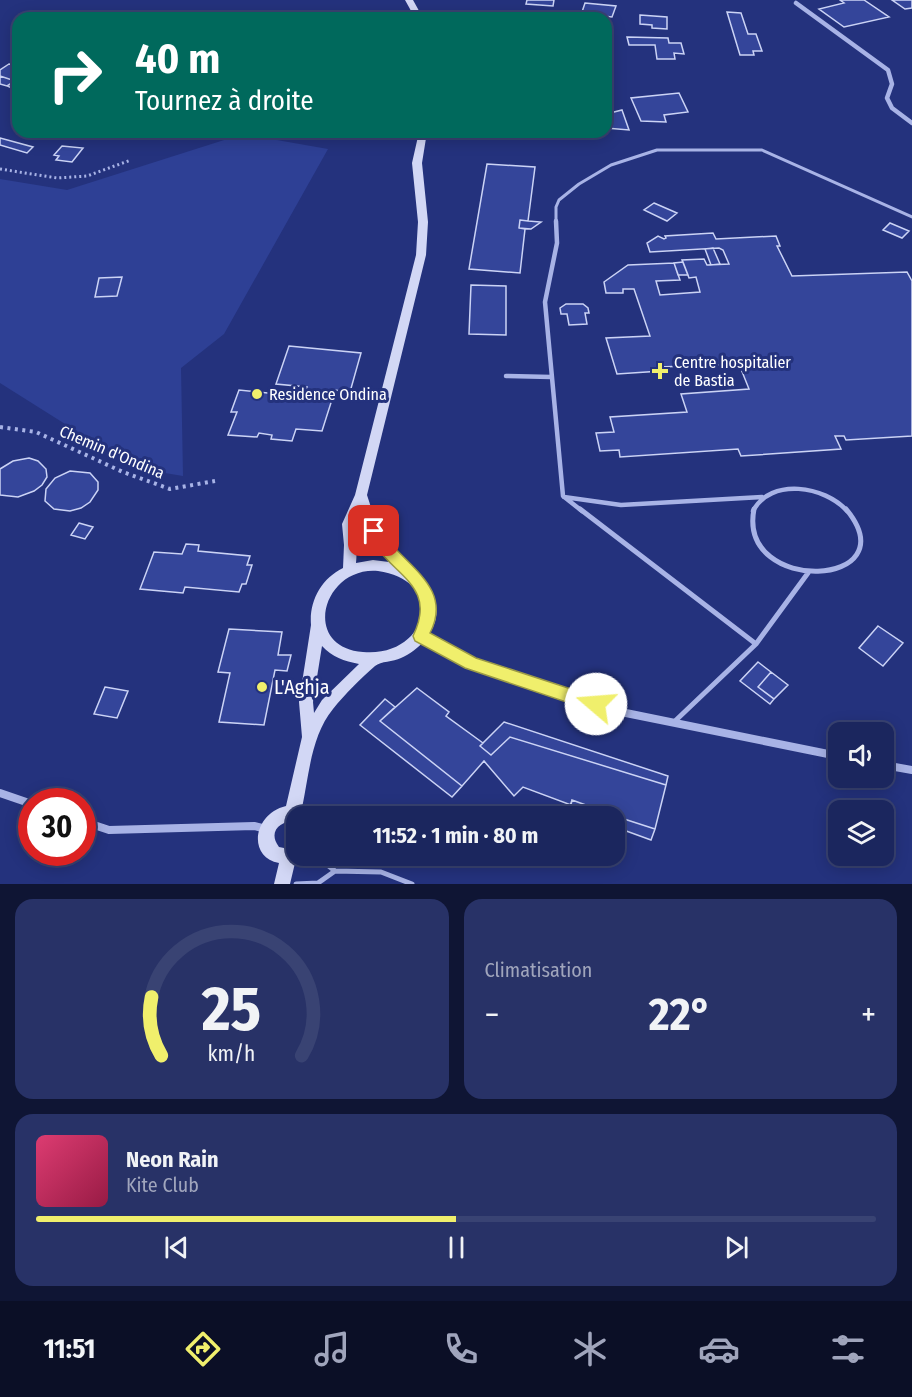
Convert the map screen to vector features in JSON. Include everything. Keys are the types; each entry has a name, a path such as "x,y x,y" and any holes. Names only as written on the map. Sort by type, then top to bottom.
{"main road":[{"path":"349,571 351,545 348,524 361,495 420,255 423,222 417,163 422,138"},
{"path":"318,626 325,640 338,651 354,658 372,660 391,657 408,649 421,636 429,621 429,604 424,589 379,542 361,495"},
{"path":"299,806 309,737 306,702 318,626 317,610 322,594 334,580 349,571 371,565 393,567 412,576"},
{"path":"309,737 327,705 372,660"},
{"path":"286,814 273,819 267,829 267,843 274,854 286,855"},
{"path":"282,884 289,866"}],"street":[{"path":"796,3 888,70 893,78 893,88 887,98 892,108 912,123"},
{"path":"421,636 471,663 616,711 828,754"},
{"path":"894,767 912,770"},
{"path":"0,794 18,800"},
{"path":"96,826 109,830 254,826 267,829"}],"lane":[{"path":"756,644 563,496 545,302 557,243 556,207 559,200 579,184 611,165 657,150 762,150 912,217"},
{"path":"506,376 551,377"},
{"path":"563,496 621,505 762,497 776,490 785,489 813,491 832,498 845,508 855,521 860,534 860,548 853,559 834,571 808,573 787,567 768,556 755,541 750,525 752,509 762,497"},
{"path":"673,723 756,644 808,573"},
{"path":"329,866 335,871"},
{"path":"296,884 318,883 335,871 381,872 412,884"}],"path":[{"path":"0,169 57,178 87,176 131,160"},
{"name":"Chemin d'Ondina","path":"0,427 36,432 123,472 170,489 215,481"}],"shaded area":[{"path":"230,138 266,138 328,149 224,334 181,368 183,476 135,468 0,383 0,179 67,190"}],"building":[{"path":"527,0 554,0 553,6 526,4"},
{"path":"840,0 864,0 889,17 844,27 819,9 844,3"},
{"path":"892,0 912,0 912,8 905,9"},
{"path":"585,3 616,6 612,17 612,12 582,12"},
{"path":"727,12 741,13 748,34 756,34 762,51 753,51 754,55 740,55"},
{"path":"640,15 667,17 667,29 640,24"},
{"path":"627,37 668,38 669,43 681,43 684,54 674,53 675,59 657,59 655,45 629,45"},
{"path":"9,64 12,65 12,80 0,76 0,70"},
{"path":"0,76 12,80 12,83 7,86 0,84"},
{"path":"679,93 688,112 664,115 666,122 641,121 631,98"},
{"path":"622,110 629,130 612,129 612,112"},
{"path":"0,138 33,147 27,153 0,145"},
{"path":"62,146 83,148 72,162 56,160 59,156 54,155"},
{"path":"487,164 535,167 528,221 520,220 519,228 525,229 520,273 469,269"},
{"path":"654,203 677,213 667,221 644,210"},
{"path":"520,220 541,222 531,229 519,228"},
{"path":"890,223 909,231 902,238 883,230"},
{"path":"713,233 716,239 776,236 780,246 777,246 792,276 907,272 912,281 912,436 846,440 844,436 835,436 841,449 741,456 738,449 620,457 619,450 600,451 596,433 614,432 610,417 687,412 681,394 749,389 739,364 660,367 661,371 617,374 606,338 650,336 634,289 623,289 623,293 606,293 604,282 628,265 674,263 680,280 656,281 660,295 700,292 696,277 689,278 682,260 704,259 707,265 729,264 723,250 719,248 650,252 647,243 658,236 664,239 665,236"},
{"path":"713,248 720,264 711,265 705,249"},
{"path":"683,262 688,275 678,275 674,263"},
{"path":"122,277 117,296 95,297 99,278"},
{"path":"471,285 506,286 506,335 469,334"},
{"path":"566,304 583,304 588,308 589,313 585,313 587,324 569,325 567,314 561,314 560,308"},
{"name":"Residence Ondina","path":"289,346 361,353 350,392 335,390 322,431 296,429 292,441 271,439 272,435 259,433 257,437 228,435 237,412 231,412 239,390 304,397 307,387 276,384"},
{"path":"29,458 38,461 46,469 47,477 42,485 18,497 0,495 0,469 13,461"},
{"path":"70,471 90,473 98,482 98,490 90,502 81,508 70,511 54,509 45,501 46,489 55,478"},
{"path":"79,523 93,527 85,539 71,535"},
{"path":"186,544 199,545 198,551 250,556 247,565 252,565 246,584 242,584 239,592 185,587 183,593 140,589 154,552 182,554"},
{"path":"878,626 903,643 883,666 859,648"},
{"path":"229,629 282,632 278,655 291,655 287,671 275,670 264,725 219,722 230,673 218,672"},
{"path":"758,662 771,672 758,687 774,699 770,704 740,681"},
{"path":"771,672 788,685 774,699 758,687"},
{"path":"105,687 128,691 117,718 94,714"},
{"path":"417,688 449,712 446,716 483,743 480,746 491,755 510,737 666,785 655,829 625,819 625,806 589,806 572,800 571,805 523,787 514,796 484,761 462,786 380,721"},
{"path":"385,699 395,707 380,721 462,786 452,797 360,725"},
{"path":"504,722 668,776 666,785 510,737 491,755 480,746"},
{"path":"572,800 589,806 570,806"},
{"path":"625,819 655,829 651,840 625,831"}],"place":[{"name":"Centre hospitalier de Bastia","path":"660,371"},
{"name":"Residence Ondina","path":"257,394"},
{"name":"L'Aghja","path":"262,687"}],"route":[{"path":"374,531 379,542 424,589 429,604 429,621 421,636 471,663 596,704"}]}
